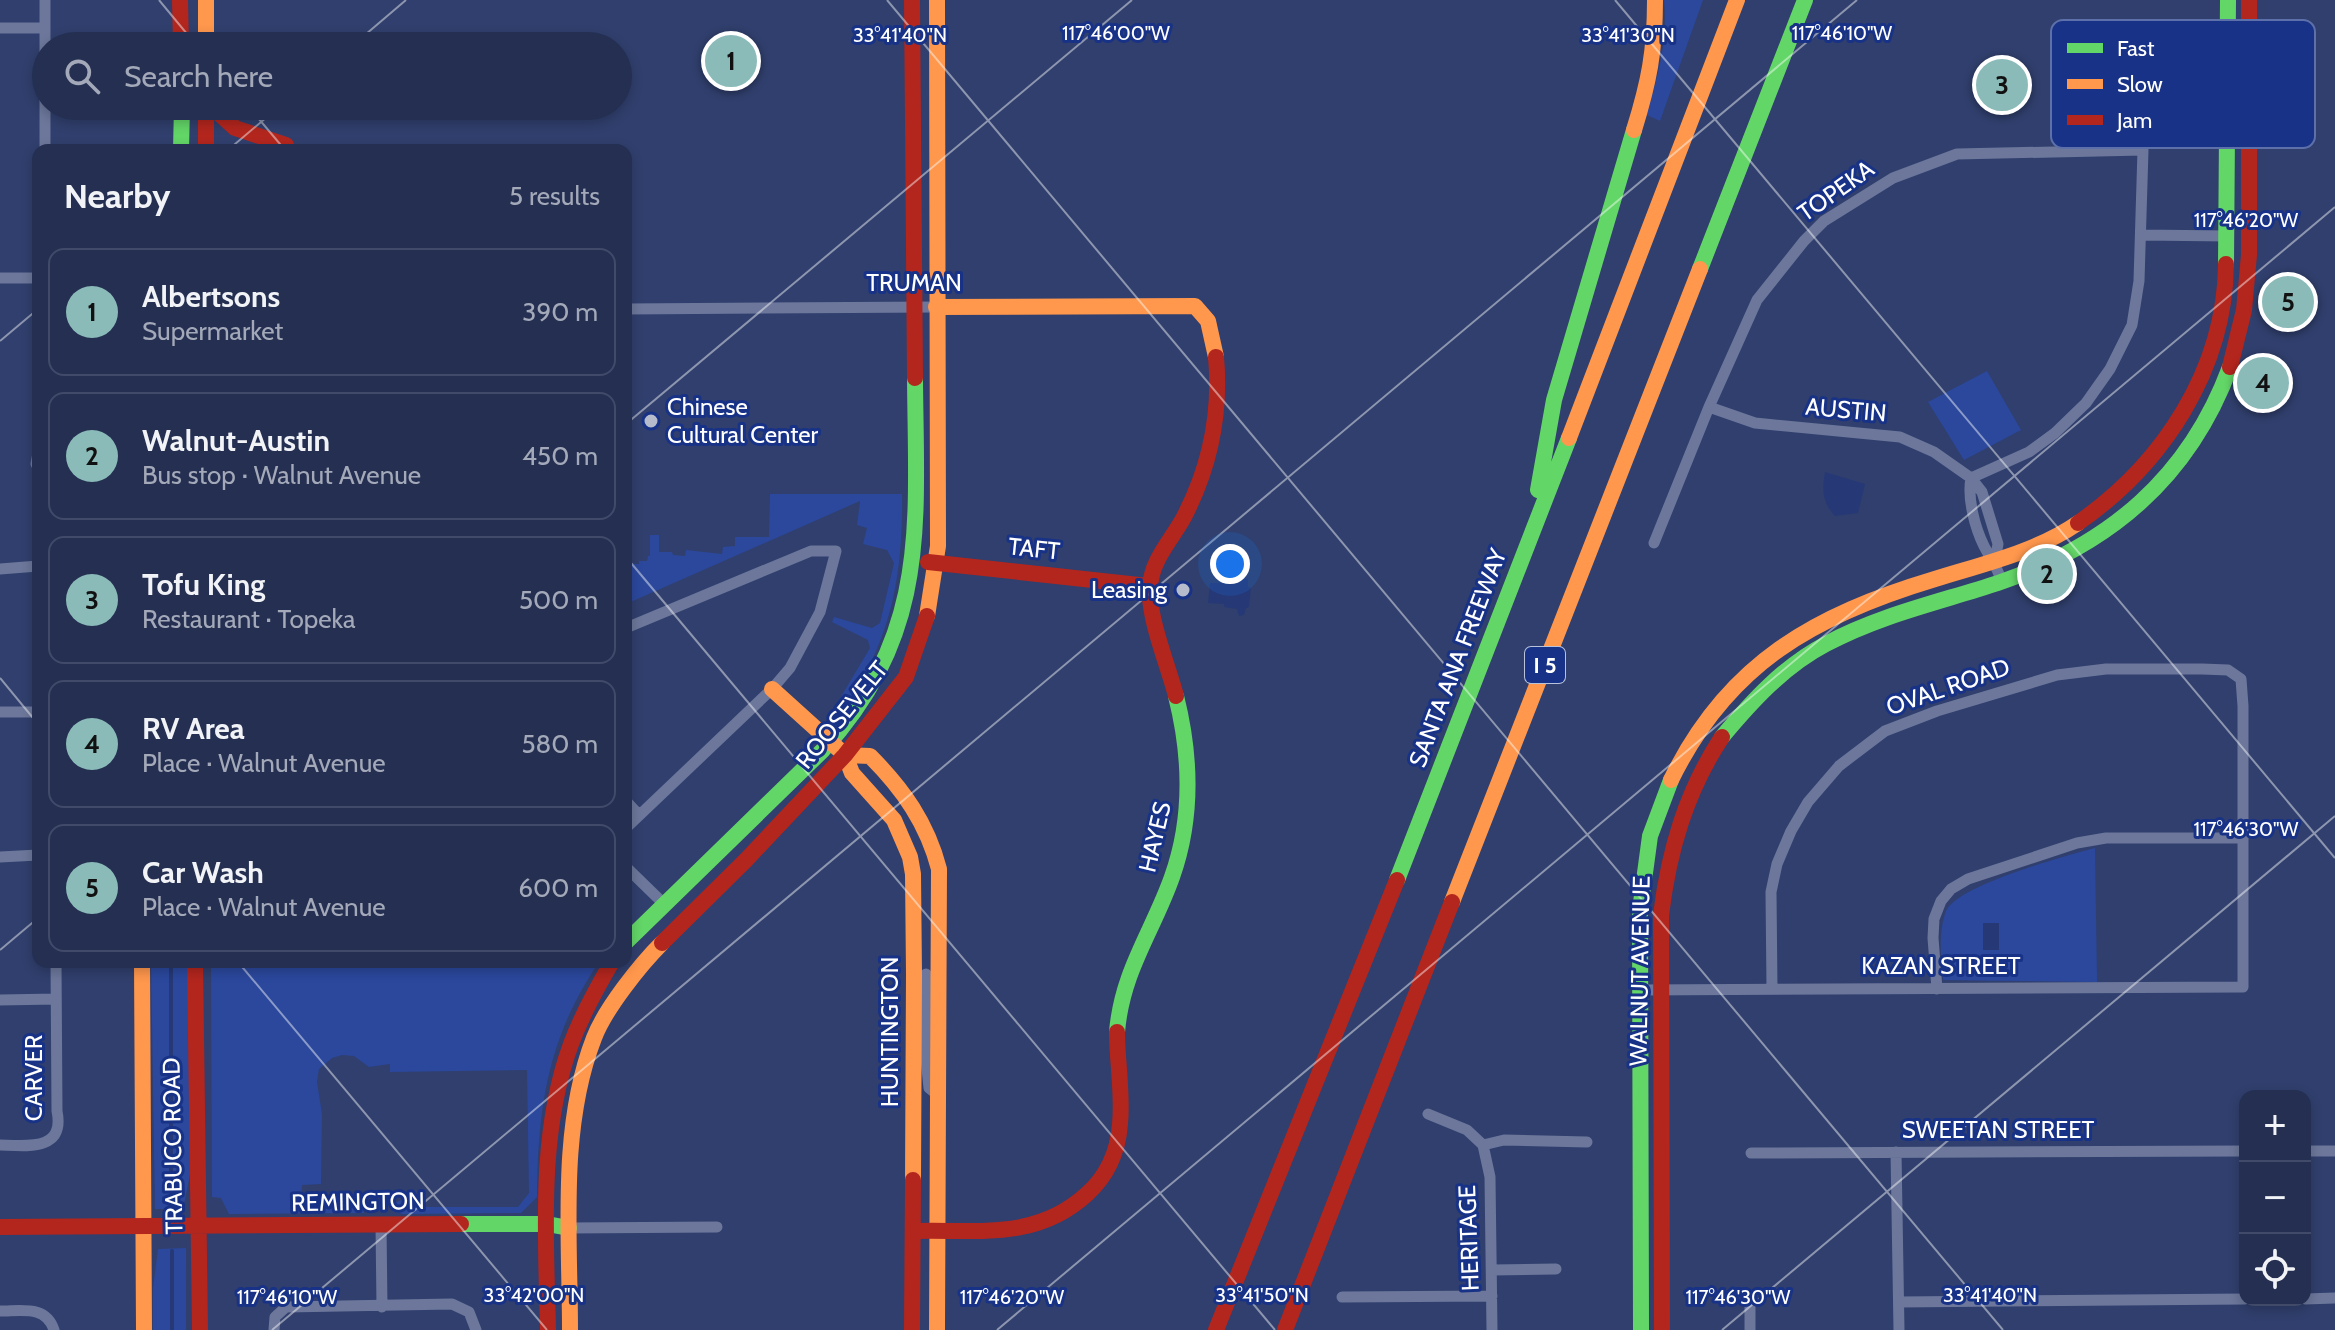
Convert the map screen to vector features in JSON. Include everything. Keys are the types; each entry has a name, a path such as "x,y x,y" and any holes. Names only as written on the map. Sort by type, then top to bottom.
{"main road":[{"path":"180,0 181,32"},
{"path":"206,0 206,32"},
{"name":"ROOSEVELT","path":"632,936 831,742 867,692 890,649 906,599 914,560 916,307 912,0"},
{"name":"ROOSEVELT","path":"570,1330 571,1139 578,1091 595,1035 640,965 746,860 845,755 906,677 929,611 937,563 937,0"},
{"path":"1531,534 1554,400 1648,85 1655,44 1655,0"},
{"name":"SANTA ANA FREEWAY","path":"1216,1330 1436,782 1737,0"},
{"name":"I 5","path":"1285,1330 1805,0"},
{"name":"WALNUT AVENUE","path":"2249,0 2249,20"},
{"path":"912,61 937,61"},
{"path":"181,144 182,120"},
{"path":"206,144 208,120"},
{"path":"222,120 245,133 283,144"},
{"name":"WALNUT AVENUE","path":"1641,1330 1640,910 1643,874 1653,826 1671,781 1697,735 1728,695 1756,667 1799,634 1864,602 2043,542 2099,510 2136,478 2168,440 2194,397 2215,347 2226,291 2228,148"},
{"name":"WALNUT AVENUE","path":"1662,1330 1662,890 1673,837 1686,798 1711,752 1737,717 1773,681 1808,654 1867,625 2001,580 2074,551 2134,509 2180,460 2221,392 2239,338 2248,289 2248,148"},
{"name":"TRUMAN","path":"936,307 1186,304 1201,310 1211,329 1218,371 1215,431 1208,459 1183,520 1157,555 1148,586"},
{"name":"TAFT","path":"914,560 1148,586"},
{"name":"HAYES","path":"913,1231 1015,1231 1047,1222 1072,1208 1094,1188 1117,1150 1122,1120 1118,1037 1123,990 1140,941 1162,903 1174,873 1188,817 1190,774 1185,734 1150,604 1148,586"},
{"path":"1799,634 1808,654"},
{"name":"HUNTINGTON","path":"772,689 845,755 852,773 890,813 907,846 926,974 939,1096 937,1330"},
{"name":"HUNTINGTON","path":"845,755 870,756 906,794 927,829 939,869 926,974 913,1231 912,1330"},
{"name":"TRABUCO ROAD","path":"142,968 144,1330"},
{"name":"TRABUCO ROAD","path":"195,968 200,1330"},
{"path":"548,1330 548,1175 559,1082 579,1024 608,968"},
{"name":"REMINGTON","path":"0,1227 547,1224 569,1228"}],"street":[{"path":"45,0 45,32"},
{"path":"0,28 45,28"},
{"path":"45,120 45,144"},
{"name":"TOPEKA","path":"1654,543 1709,407 1757,300 1824,221 1893,178 1957,154 2143,150 2139,281 2132,325 2100,385 2055,433 2029,452 1971,478"},
{"path":"2141,235 2228,236"},
{"path":"0,278 32,278"},
{"name":"TRUMAN","path":"632,309 936,307"},
{"name":"AUSTIN","path":"1709,407 1755,423 1900,437 1934,452 1971,478"},
{"path":"1971,478 1968,493 1984,547 1995,560 2001,580"},
{"path":"632,626 811,551 836,551 820,612 790,668 772,689 632,822"},
{"path":"0,569 32,566"},
{"name":"OVAL ROAD","path":"1772,989 1771,892 1777,864 1808,802 1839,766 1885,731 1937,711 2057,675 2106,669 2228,670 2241,679 2241,838"},
{"path":"0,712 32,712"},
{"path":"632,807 639,815"},
{"path":"1937,989 1934,919 1941,901 1951,889 1968,879 2077,843 2106,838 2241,838"},
{"name":"KAZAN STREET","path":"1640,990 2243,987 2241,838"},
{"path":"0,857 32,855"},
{"path":"632,873 663,903"},
{"name":"CARVER","path":"0,1145 41,1144 58,1131 60,1125 57,1111 56,968"},
{"path":"0,1000 56,999"},
{"path":"1428,1114 1467,1130 1483,1145 1504,1140 1587,1142"},
{"name":"HERITAGE","path":"1483,1145 1490,1177 1492,1330"},
{"name":"SWEETAN STREET","path":"1751,1153 2239,1151"},
{"path":"2311,1151 2335,1151"},
{"path":"1896,1152 1899,1330"},
{"path":"381,1225 382,1307"},
{"name":"REMINGTON","path":"569,1228 717,1227"},
{"path":"1492,1270 1556,1269"},
{"path":"1342,1297 1492,1296"},
{"path":"2311,1299 2335,1298"},
{"path":"1899,1302 2239,1299"},
{"path":"1750,1302 1750,1330"},
{"path":"274,1330 275,1317 286,1307 452,1304 469,1312 476,1330"},
{"path":"0,1311 39,1312 48,1316 54,1330"}],"shaded area":[{"path":"1664,0 1703,0 1660,121 1647,115 1663,44"},
{"path":"1987,371 2021,430 1964,460 1928,402"},
{"path":"1825,472 1865,484 1858,513 1835,516 1824,496"},
{"path":"770,494 902,494 900,553 891,607 873,659 843,711 837,713 833,710 870,648 868,640 832,622 834,617 872,628 880,623 894,563 887,550 863,544 867,528 857,525 860,501 632,601 632,563 647,561 650,556 650,535 659,535 659,552 685,556 686,550 722,554 723,547 735,546 735,537 769,537"},
{"path":"1243,577 1248,579 1248,587 1251,588 1249,607 1244,615 1239,616 1237,609 1224,607 1224,604 1208,603 1210,583 1239,583"},
{"path":"2095,848 2097,982 1943,980 1942,928 1946,911 1955,901 1970,891 2014,873"},
{"path":"1983,923 1999,923 1999,950 1983,950"},
{"path":"151,968 190,968 190,1175 183,1209 155,1209"},
{"path":"211,968 595,968 581,991 557,1046 543,1103 537,1197 521,1213 403,1214 392,1211 394,1203 404,1199 406,1207 518,1207 529,1193 527,1070 390,1072 390,1064 369,1067 354,1056 342,1055 332,1058 319,1069 321,1184 302,1185 301,1203 294,1203 294,1210 361,1208 362,1199 364,1213 229,1214 221,1198 212,1197"},
{"path":"186,1248 186,1330 153,1330 153,1289 158,1249"}],"waterway":[{"path":"171,968 171,1207"},
{"path":"172,1251 172,1330"}],"traffic: fast":[{"path":"1700,269 1805,0"},
{"path":"2228,0 2228,20"},
{"path":"181,144 182,120"},
{"path":"1538,490 1554,400 1634,130"},
{"path":"2226,264 2227,148"},
{"path":"1722,737 1770,685 1826,644 1889,617 1998,583 2038,567 2075,549 2109,527 2168,474 2213,407 2230,367"},
{"path":"632,936 823,750 858,706 883,663 910,575 915,529 915,378"},
{"path":"1397,880 1569,438"},
{"path":"1117,1032 1125,990 1172,877 1184,832 1187,764 1176,696"},
{"path":"1641,1330 1640,910 1650,836 1671,780"},
{"path":"461,1224 547,1224 569,1228"}],"traffic: slow":[{"path":"206,0 206,32"},
{"path":"927,616 938,546 937,0"},
{"path":"1634,130 1650,66 1655,0"},
{"path":"1569,438 1737,0"},
{"path":"1452,902 1700,269"},
{"path":"936,307 1195,306 1208,321 1216,357"},
{"path":"1671,780 1694,739 1719,704 1748,674 1779,649 1851,609 2027,550 2078,523"},
{"path":"772,689 845,755 852,773 894,820 910,857 913,874 914,974 913,1180"},
{"path":"845,755 870,756 893,781 921,822 939,869 937,1330"},
{"path":"570,1330 569,1182 575,1108 583,1072 606,1014 662,943"},
{"path":"142,968 144,1330"}],"traffic: jam":[{"path":"180,0 181,32"},
{"path":"912,0 915,378"},
{"path":"2249,0 2249,20"},
{"path":"206,120 206,144"},
{"path":"226,120 235,128 283,144"},
{"path":"2230,367 2244,310 2249,255 2249,148"},
{"path":"2078,523 2137,473 2184,411 2214,341 2223,303 2226,264"},
{"path":"1176,696 1155,627 1150,600 1151,578 1193,498 1207,459 1217,399 1216,357"},
{"path":"928,562 1148,586"},
{"path":"662,943 845,755 906,677 927,616"},
{"path":"1662,1330 1661,915 1681,822 1698,779 1722,737"},
{"path":"1216,1330 1397,880"},
{"path":"1285,1330 1452,902"},
{"path":"195,968 200,1330"},
{"path":"548,1330 546,1186 553,1113 571,1044 609,968"},
{"path":"913,1231 983,1231 1026,1226 1068,1209 1087,1194 1106,1171 1119,1134 1121,1101 1117,1032"},
{"path":"912,1330 913,1180"},
{"path":"0,1227 461,1224"}],"place":[{"name":"Albertsons","path":"731,61"},
{"name":"Tofu King","path":"2002,85"},
{"name":"Car Wash","path":"2288,302"},
{"name":"RV Area","path":"2263,383"},
{"name":"Chinese Cultural Center","path":"651,421"},
{"name":"Walnut-Austin","path":"2047,574"},
{"name":"Leasing","path":"1183,590"}]}
